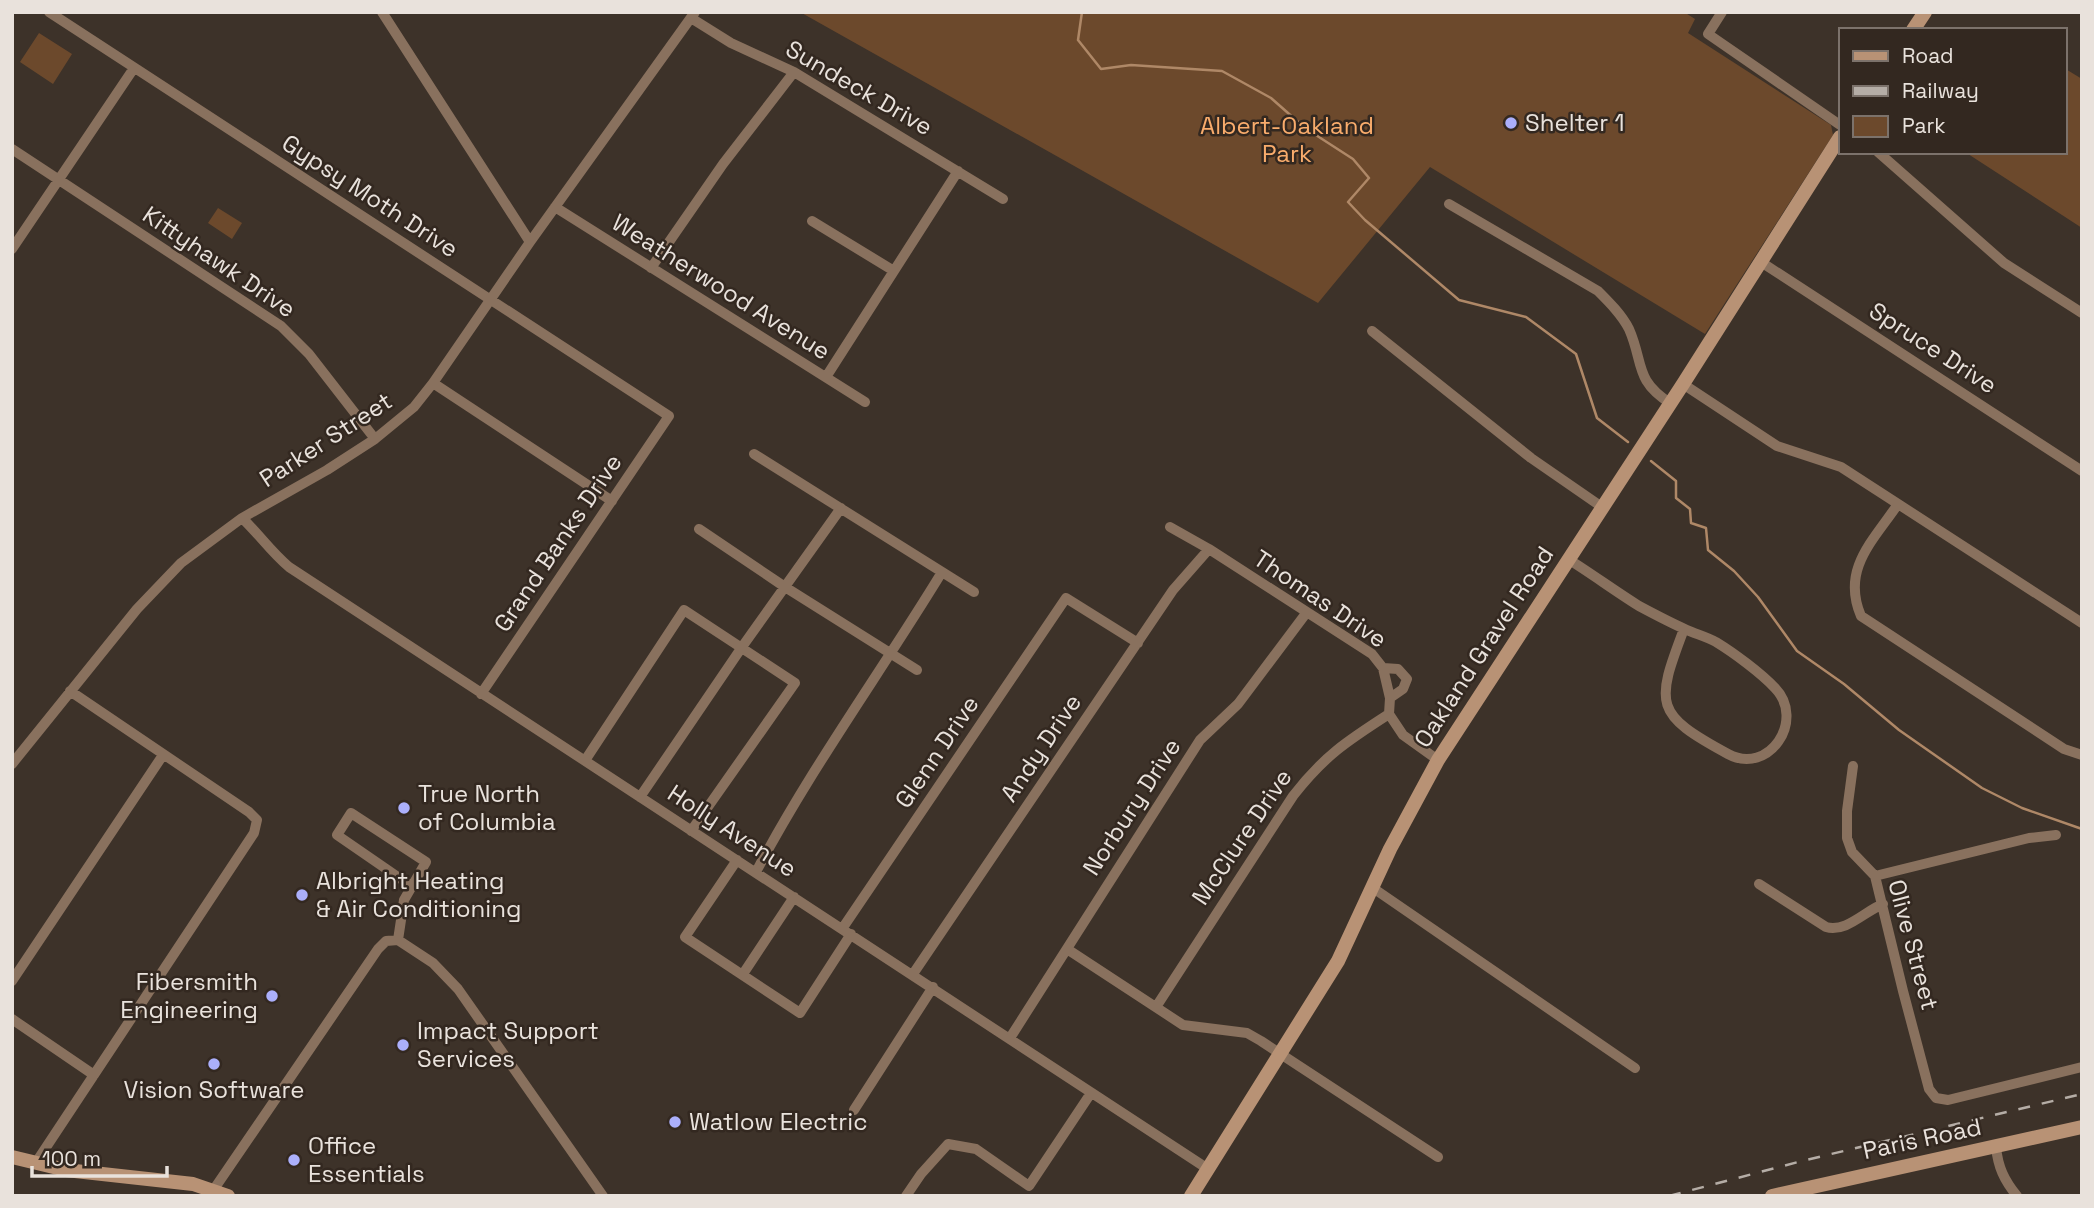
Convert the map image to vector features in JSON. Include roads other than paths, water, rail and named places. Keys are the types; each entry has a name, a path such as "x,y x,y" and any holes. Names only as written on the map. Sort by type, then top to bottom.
{"street":[{"name":"Gypsy Moth Drive","path":"49,12 669,416"},
{"path":"382,12 530,242"},
{"path":"1722,12 1708,34 1839,124"},
{"path":"1914,28 1925,12"},
{"name":"Parker Street","path":"12,764 162,580 181,563 242,518 327,470 375,439 414,407 693,15"},
{"name":"Sundeck Drive","path":"693,15 731,43 794,72 1003,199"},
{"path":"12,249 134,68"},
{"path":"652,268 723,164 794,72"},
{"name":"Oakland Gravel Road","path":"1191,1196 1339,961 1391,849 1438,760 1839,139"},
{"name":"Kittyhawk Drive","path":"12,149 281,326 309,354 375,439"},
{"path":"1880,154 2004,262 2082,313"},
{"path":"826,377 958,171"},
{"path":"1449,204 1598,291 1614,307 1628,329 1642,375 1654,393 1670,403"},
{"name":"Weatherwood Avenue","path":"555,207 866,402"},
{"path":"812,221 894,271"},
{"name":"Spruce Drive","path":"1761,262 2082,471"},
{"path":"1373,331 1531,458 1602,507"},
{"path":"433,383 612,501"},
{"path":"1683,384 1777,446 1841,467 2082,623"},
{"name":"Grand Banks Drive","path":"481,694 669,416"},
{"path":"754,454 974,593"},
{"path":"1898,504 1862,558 1854,579 1854,599 1861,616 2064,749 2082,755"},
{"path":"640,797 841,508"},
{"name":"Holly Avenue","path":"242,518 272,553 289,567 1208,1169"},
{"name":"Thomas Drive","path":"1170,527 1372,654 1383,668 1390,698 1389,714"},
{"path":"698,529 917,670"},
{"name":"Andy Drive","path":"913,974 1173,590 1209,550"},
{"path":"1568,559 1639,605 1684,629 1716,642 1775,688 1788,711 1787,725 1773,750 1761,758 1732,756 1672,718 1666,706 1664,692 1684,629"},
{"path":"756,872 786,815 942,572"},
{"name":"Glenn Drive","path":"743,974 800,1013 846,932 1066,598 1138,643"},
{"path":"586,760 684,610 742,647 795,683 691,831"},
{"name":"Norbury Drive","path":"1010,1038 1200,740 1238,704 1307,612"},
{"path":"1383,668 1398,669 1407,679 1403,689 1390,698"},
{"path":"35,1164 254,833 257,820 70,691"},
{"path":"1389,714 1403,735 1438,760"},
{"name":"McClure Drive","path":"1156,1007 1314,768 1341,745 1389,714"},
{"path":"12,981 163,755"},
{"name":"Olive Street","path":"1853,766 1847,811 1847,838 1852,852 1875,876 1929,1089 1936,1098 1948,1100 2082,1067"},
{"path":"398,940 404,900 426,862 351,813 337,835 411,886"},
{"path":"1875,876 2029,838 2056,835"},
{"path":"737,860 685,937 743,974 794,897"},
{"path":"1759,884 1826,927 1834,929 1883,904"},
{"path":"1373,888 1635,1068"},
{"path":"211,1193 378,949 386,941 398,940 433,963 458,989 603,1196"},
{"path":"1067,949 1183,1025 1247,1034 1282,1053 1438,1157"},
{"path":"853,1110 933,987"},
{"path":"12,1019 94,1075"},
{"path":"906,1196 921,1174 948,1144 976,1149 1029,1186 1091,1093"},
{"name":"Paris Road","path":"1772,1196 1832,1189 2082,1127"},
{"path":"1996,1147 2003,1176 2017,1196"},
{"path":"12,1157 66,1170 166,1180 228,1196"}],"waterway":[{"path":"1082,12 1078,40 1101,69 1131,65 1222,71 1271,98 1305,128 1353,159 1369,178 1348,202 1365,220 1459,300 1526,317 1576,354 1597,418 1628,442"},
{"path":"1651,461 1676,481 1676,498 1690,509 1691,523 1706,528 1708,550 1734,571 1758,597 1797,651 1844,684 1899,730 1982,788 2022,808 2082,829"}],"railway":[{"path":"1669,1196 2082,1094"}],"place":[{"name":"Shelter 1","path":"1511,123"},
{"name":"True North of Columbia","path":"404,808"},
{"name":"Albright Heating & Air Conditioning","path":"302,895"},
{"name":"Fibersmith Engineering","path":"272,996"},
{"name":"Impact Support Services","path":"403,1045"},
{"name":"Vision Software","path":"214,1064"},
{"name":"Watlow Electric","path":"675,1122"},
{"name":"Office Essentials","path":"294,1160"}],"park label":[{"name":"Albert-Oakland Park","path":"1287,140"}]}
